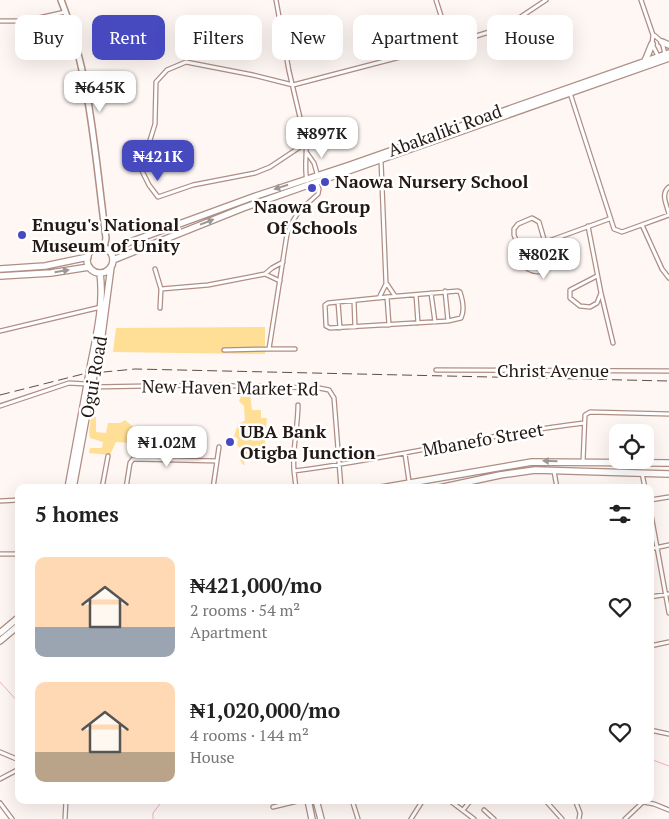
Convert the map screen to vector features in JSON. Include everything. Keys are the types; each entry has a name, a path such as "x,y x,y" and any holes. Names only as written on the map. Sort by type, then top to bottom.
{"main road":[{"path":"644,61 652,44"},
{"name":"Abakaliki Road","path":"318,180 644,61 664,57"},
{"name":"Abakaliki Road","path":"106,249 308,182 381,160 664,57"},
{"name":"Abakaliki Road","path":"113,260 308,182"},
{"path":"0,269 33,271 88,256 94,249 106,249 113,260 108,271 100,273 89,267 33,271 0,276"},
{"path":"88,256 89,267"},
{"name":"Ogui Road","path":"74,484 89,385 105,317 111,267"},
{"name":"Ogui Road","path":"94,363 101,307 102,288 100,273"},
{"name":"Ogui Road","path":"69,484 83,423"},
{"path":"415,484 532,462 669,463"},
{"path":"458,484 517,472 554,470 669,474"},
{"path":"0,633 14,626"},
{"path":"0,641 14,626"},
{"path":"309,804 312,819"},
{"path":"317,804 321,819"}],"street":[{"path":"61,0 79,56 86,89 106,249"},
{"path":"276,0 289,71 306,142 305,167 308,182"},
{"path":"436,0 441,15"},
{"path":"477,35 508,25 546,0"},
{"path":"641,0 653,35 652,44 664,57"},
{"path":"0,21 25,21 66,11"},
{"path":"653,35 666,43 664,57"},
{"path":"306,142 270,167 255,173 193,185 158,197 141,169 155,124 156,82 167,70 186,62 293,85 389,60"},
{"path":"570,92 614,229 622,232 669,215 664,194 669,187"},
{"path":"269,349 287,234 299,211 318,194 319,189 314,162 307,153"},
{"path":"379,298 386,284 381,160"},
{"path":"534,218 539,222 546,242 551,265 547,269 533,272 528,269 514,235 514,229 522,222 534,218"},
{"path":"546,242 609,218"},
{"path":"642,225 662,269 669,278"},
{"path":"588,226 597,276 613,344"},
{"path":"161,289 208,285 265,274 284,262"},
{"path":"155,269 161,289 160,308"},
{"path":"265,274 280,280"},
{"path":"597,276 570,290 570,297 580,306 590,307 597,303 601,293"},
{"path":"386,284 395,296"},
{"path":"458,291 463,300 463,316 459,320 435,322 340,328 326,326 325,305 328,302 416,295 458,291"},
{"path":"445,292 448,321"},
{"path":"431,293 435,322"},
{"path":"416,295 418,323"},
{"path":"387,297 389,325"},
{"path":"354,301 355,327"},
{"path":"338,302 340,328"},
{"path":"0,332 101,307"},
{"path":"224,350 295,349"},
{"name":"Christ Avenue","path":"436,370 669,371"},
{"path":"0,406 69,383 89,385"},
{"name":"New Haven Market Rd","path":"89,385 202,385 329,390 334,398 340,484"},
{"path":"296,484 293,454 298,424 298,405"},
{"path":"583,462 584,415 590,412 669,414"},
{"name":"Mbanefo Street","path":"294,471 405,454 518,432 584,423"},
{"path":"214,484 219,447"},
{"name":"Mbanefo Street","path":"405,454 410,484"},
{"path":"103,484 108,456"},
{"path":"127,484 130,463 133,459 218,461"},
{"path":"554,470 556,484"},
{"path":"642,473 644,484"},
{"path":"654,499 669,497"},
{"path":"0,501 15,500"},
{"path":"654,528 668,594 669,613"},
{"path":"654,548 669,545"},
{"path":"0,554 15,554"},
{"path":"654,596 668,594"},
{"path":"654,645 669,642"},
{"path":"654,731 669,734"},
{"path":"0,752 15,758"},
{"path":"0,779 15,771"},
{"path":"0,803 12,819"},
{"path":"65,819 66,804"},
{"path":"273,807 285,804"},
{"path":"353,804 358,819"},
{"path":"411,819 420,804"},
{"path":"455,804 474,819"},
{"path":"463,810 468,804"},
{"path":"549,804 562,819"},
{"path":"576,804 580,813 579,819"},
{"path":"625,819 641,804"},
{"path":"654,804 668,809"},
{"path":"484,810 494,819"}],"shaded area":[{"path":"265,327 265,354 113,352 116,328"},
{"path":"242,394 250,394 252,410 261,410 261,418 267,418 266,429 254,429 254,434 246,435 246,440 265,439 265,457 245,459 244,466 240,460 242,450 237,445 238,439 234,436 238,424 245,421 244,406 239,401"},
{"path":"91,416 96,417 96,432 106,433 108,423 120,423 125,420 138,431 130,434 129,443 116,442 110,455 89,453 90,448 102,448 103,442 90,438"}],"waterway":[{"path":"0,682 15,699"},
{"path":"654,760 669,766"},
{"path":"153,819 153,813 160,804"}],"railway":[{"path":"0,395 83,374 135,369 669,381"}],"place":[{"name":"Naowa Nursery School","path":"325,182"},
{"name":"Naowa Group Of Schools","path":"312,188"},
{"name":"Enugu's National Museum of Unity","path":"22,235"},
{"name":"UBA Bank Otigba Junction","path":"230,442"}]}
